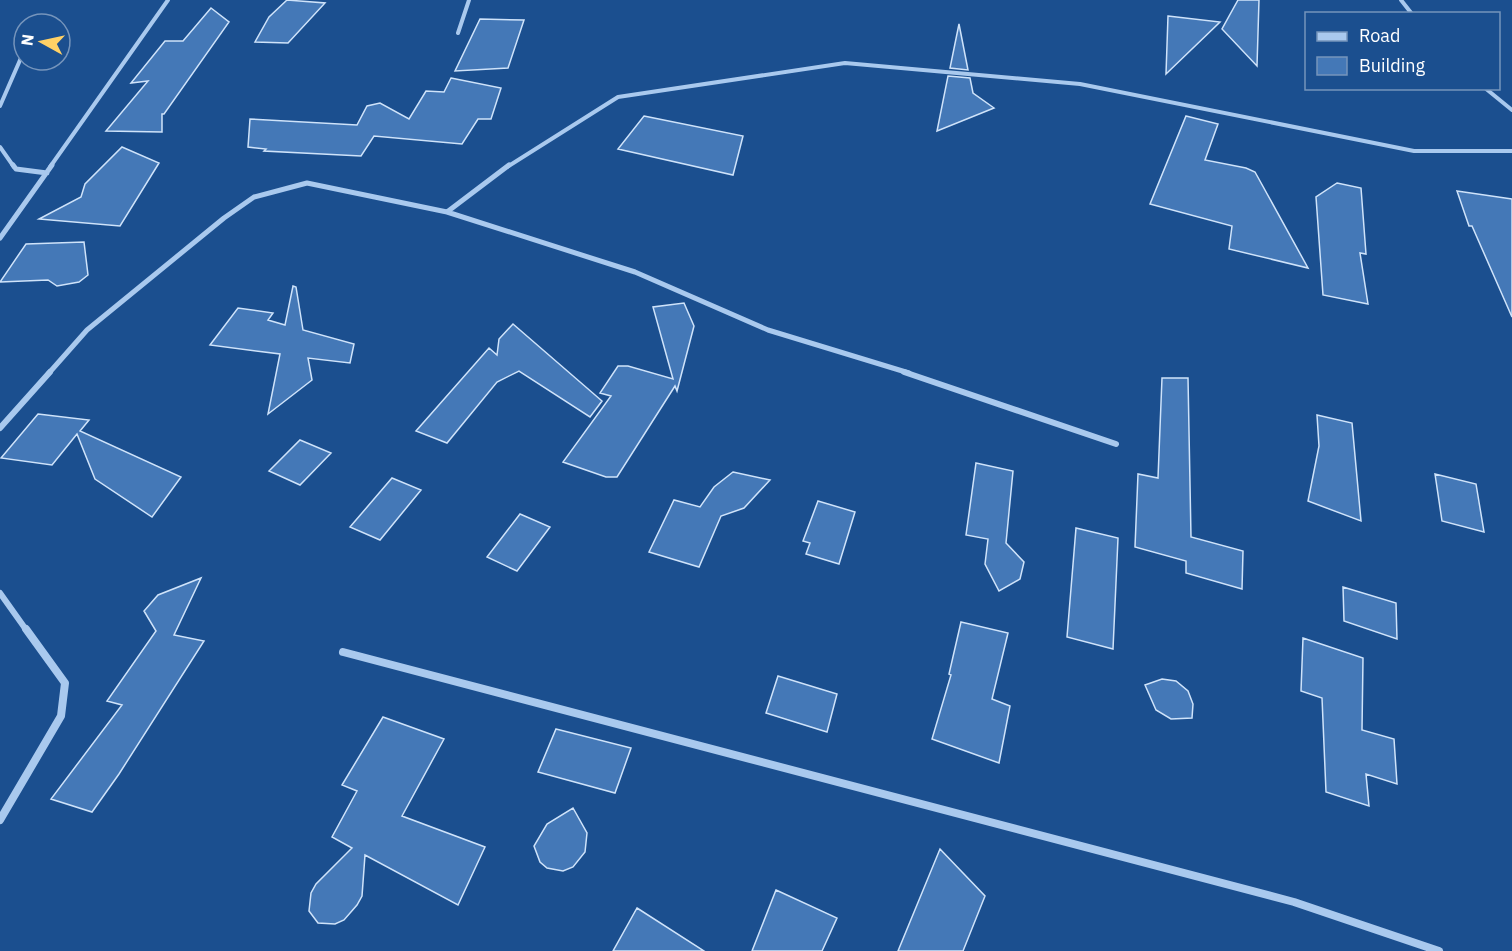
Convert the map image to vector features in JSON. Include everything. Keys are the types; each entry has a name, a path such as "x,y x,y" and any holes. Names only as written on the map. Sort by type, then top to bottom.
{"street":[{"path":"0,238 168,0"},
{"path":"458,33 469,0"},
{"path":"1401,0 1410,12"},
{"path":"447,213 483,183 546,140 618,97 845,63 1080,84 1414,151 1512,150"},
{"path":"0,106 15,72"},
{"path":"1487,90 1512,110"},
{"path":"0,147 16,169 46,173"},
{"path":"0,428 87,330 224,218 254,197 307,183 447,213 635,272 768,330 935,381 1116,444"},
{"path":"0,593 65,683 61,716 0,820"},
{"path":"343,652 1294,902 1439,951"}],"building":[{"path":"287,0 325,3 288,43 255,42 269,17"},
{"path":"1238,0 1259,0 1257,66 1222,29"},
{"path":"211,8 229,22 162,114 162,132 106,131 148,81 131,83 165,41 183,41"},
{"path":"1168,16 1220,22 1166,74"},
{"path":"480,19 524,20 508,68 455,71"},
{"path":"959,24 968,70 950,68"},
{"path":"948,76 970,78 973,93 994,108 937,131"},
{"path":"451,78 501,88 491,119 478,119 462,144 374,136 361,156 264,151 266,149 248,147 250,119 357,125 367,106 380,103 409,119 426,91 444,92"},
{"path":"644,116 743,136 733,175 618,149"},
{"path":"1186,116 1218,124 1205,160 1255,172 1308,268 1229,249 1232,226 1150,204"},
{"path":"122,147 159,163 120,226 39,219 81,197 85,184"},
{"path":"1337,183 1361,188 1366,254 1360,253 1368,304 1323,295 1316,197"},
{"path":"1457,191 1512,199 1512,317 1472,226 1469,226"},
{"path":"84,242 88,275 79,282 57,286 48,280 0,282 26,244"},
{"path":"293,286 296,287 303,330 354,344 350,363 308,358 312,380 268,414 280,354 210,345 238,308 273,313 268,320 285,325"},
{"path":"684,303 694,326 677,391 675,386 617,477 606,477 563,462 611,396 600,393 618,366 628,366 673,379 653,307"},
{"path":"513,324 602,401 590,417 519,371 497,382 447,443 416,431 489,348 497,355 499,339"},
{"path":"1162,378 1188,378 1191,537 1243,551 1242,589 1186,573 1186,561 1135,547 1138,474 1158,478"},
{"path":"38,414 89,420 80,431 181,477 152,517 95,479 77,434 52,465 1,458"},
{"path":"1317,415 1352,423 1361,521 1308,501 1319,446"},
{"path":"300,440 331,453 300,485 269,471"},
{"path":"976,463 1013,471 1006,543 1024,562 1020,579 999,591 985,564 988,539 966,535"},
{"path":"733,472 770,480 744,508 721,516 699,567 649,552 674,500 700,507 714,487"},
{"path":"1435,474 1476,484 1484,532 1442,521"},
{"path":"392,478 421,490 380,540 350,527"},
{"path":"818,501 855,512 839,564 806,554 810,543 803,541"},
{"path":"520,514 550,527 517,571 487,557"},
{"path":"1076,528 1118,538 1113,649 1067,637"},
{"path":"201,578 174,635 204,641 119,774 92,812 51,799 122,705 107,701 156,631 144,611 158,595"},
{"path":"1343,587 1396,603 1397,639 1344,621"},
{"path":"961,622 1008,633 992,699 1010,706 999,763 932,739 951,675 949,674"},
{"path":"1303,638 1363,658 1362,730 1394,739 1397,784 1366,774 1369,806 1326,792 1322,698 1301,691"},
{"path":"778,676 837,694 827,732 766,713"},
{"path":"1162,679 1176,681 1188,691 1193,704 1192,718 1171,719 1156,710 1145,685"},
{"path":"383,717 444,739 402,816 485,847 458,905 365,855 362,896 357,905 344,920 335,924 318,923 309,911 311,893 316,884 352,848 332,837 357,791 342,785"},
{"path":"556,729 631,748 615,793 538,772"},
{"path":"573,808 587,833 585,852 573,867 563,871 547,868 540,862 534,846 547,824"},
{"path":"940,849 985,896 963,951 898,951"},
{"path":"776,890 837,918 822,951 752,951"},
{"path":"637,908 704,951 613,951"}]}
